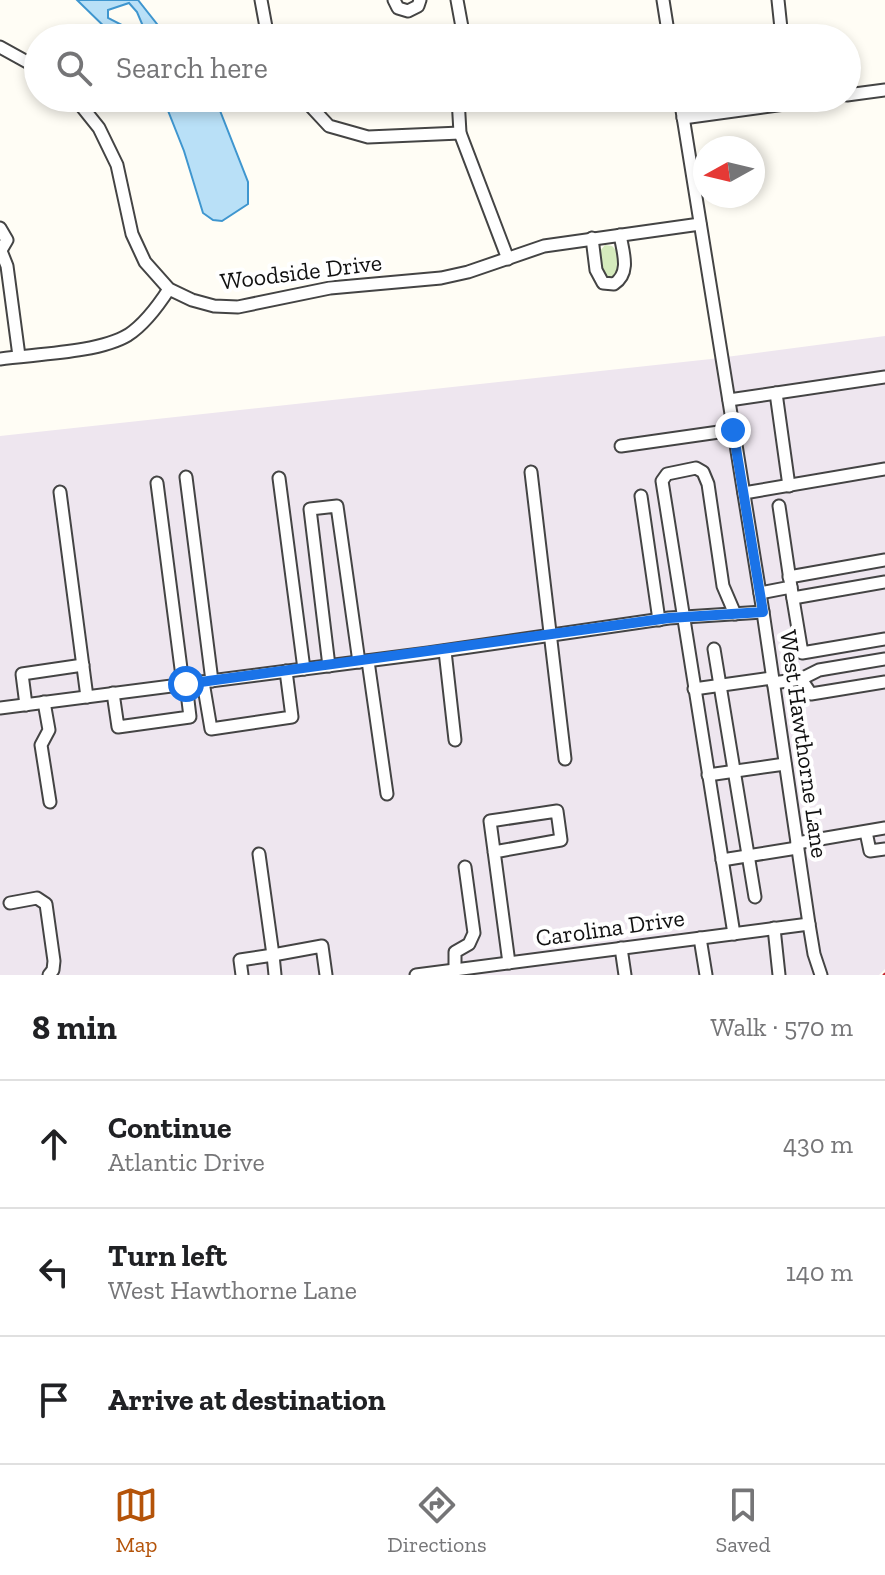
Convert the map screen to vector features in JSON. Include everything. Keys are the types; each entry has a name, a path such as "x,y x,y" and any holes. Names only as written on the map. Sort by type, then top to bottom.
{"street":[{"path":"261,0 265,24"},
{"path":"394,0 398,8 408,11 418,6 420,0"},
{"path":"457,0 461,24"},
{"path":"663,0 667,24"},
{"path":"778,0 781,24"},
{"path":"0,47 24,60"},
{"path":"861,93 885,90"},
{"name":"Woodside Drive","path":"86,112 99,128 117,165 139,253 169,289 200,303 238,307 330,288 441,278 544,246 700,224"},
{"path":"316,112 329,126 368,137 460,133"},
{"path":"459,112 460,133 508,259"},
{"name":"West Hawthorne Lane","path":"682,112 763,612 814,954"},
{"path":"683,118 721,112"},
{"path":"0,228 7,240 1,252 7,266 19,356"},
{"path":"592,238 596,270 603,283 614,284 621,279 625,270 620,235"},
{"path":"0,359 97,346 118,340 138,328 169,289"},
{"path":"729,400 885,377"},
{"path":"776,393 789,486"},
{"path":"621,446 733,430"},
{"path":"734,934 662,481 667,474 696,468 703,472 708,484 723,586 735,614"},
{"path":"744,493 885,469"},
{"path":"531,472 565,759"},
{"path":"186,477 211,729 292,717 286,671"},
{"path":"279,478 304,669"},
{"path":"113,693 118,727 190,717 157,483"},
{"path":"60,492 87,697"},
{"path":"641,496 659,620"},
{"path":"329,666 310,509 337,506 387,794"},
{"path":"779,506 802,653 885,639"},
{"path":"760,593 885,560"},
{"path":"791,587 885,582"},
{"path":"0,708 682,617 763,612"},
{"path":"714,649 755,897"},
{"path":"445,651 455,740"},
{"path":"694,689 801,679 819,670 885,659"},
{"path":"26,705 22,674 83,665"},
{"path":"801,679 811,694 885,682"},
{"path":"44,702 49,730 41,745 50,802"},
{"path":"708,775 785,764"},
{"path":"494,852 561,840 557,811 490,821 494,852 509,963"},
{"path":"722,860 885,828"},
{"path":"866,832 870,851 885,849"},
{"path":"259,854 275,975"},
{"path":"455,970 455,952 469,944 474,933 465,867"},
{"path":"10,903 37,898 46,904 54,961 49,975"},
{"name":"Carolina Drive","path":"416,975 455,970 472,972 509,963 809,924"},
{"path":"774,928 779,975"},
{"path":"700,938 706,975"},
{"path":"242,975 240,960 322,946 326,975"},
{"path":"621,948 625,975"},
{"path":"813,975 814,954"},
{"path":"814,954 821,975"}],"shaded area":[{"path":"885,336 885,969 879,975 0,975 0,436 711,359"}],"green space":[{"path":"605,245 617,251 619,272 615,278 606,278 603,272 599,252"}],"water":[{"path":"77,0 138,0 157,24 142,24 129,3 108,10 108,18 120,24 102,24"},
{"path":"169,112 220,112 248,182 248,204 222,221 213,220 203,213"}],"route":[{"path":"186,684 669,618 763,612 733,430"}]}
